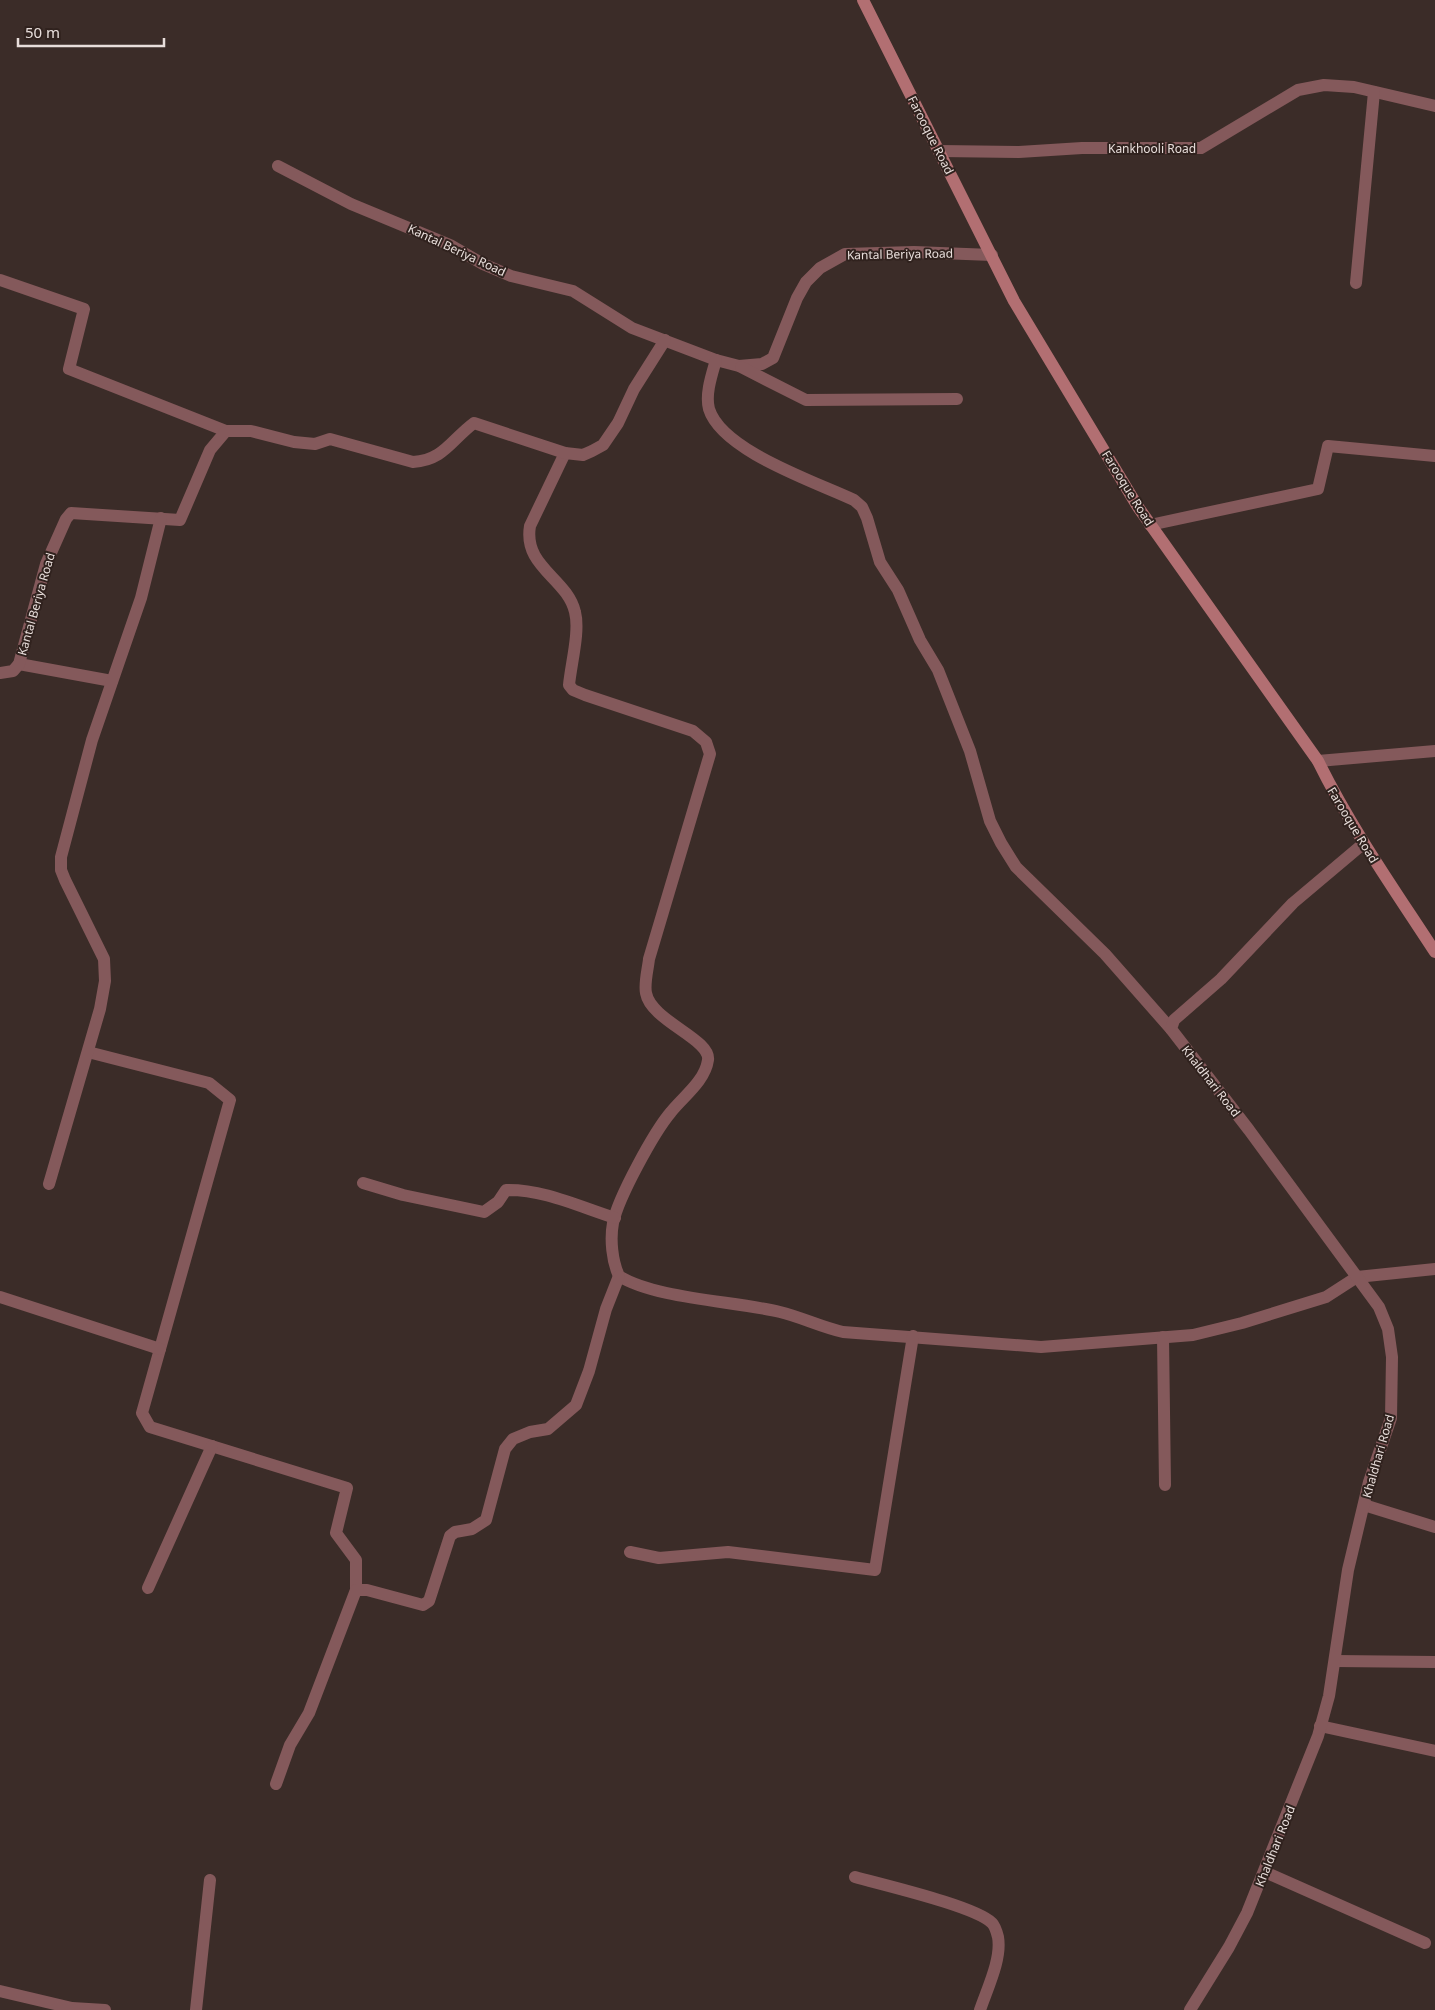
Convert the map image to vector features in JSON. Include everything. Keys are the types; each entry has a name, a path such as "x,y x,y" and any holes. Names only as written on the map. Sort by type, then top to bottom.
{"main road":[{"name":"Farooque Road","path":"863,0 1014,300 1150,525 1318,761 1337,800 1363,844 1435,952"}],"street":[{"name":"Kankhooli Road","path":"940,151 1019,152 1082,148 1200,148 1298,90 1324,85 1354,87 1435,106"},
{"path":"1356,283 1374,92"},
{"name":"Kantal Beriya Road","path":"278,166 351,204 428,235 511,276 573,291 632,328 716,360 739,366 762,364 773,358 797,298 806,282 820,268 845,254 914,252 992,255"},
{"path":"0,280 84,309 69,369 226,431 251,430 294,442 316,444 330,439 413,462 426,461 438,456 474,423 565,453 582,455 603,445 618,423 634,389 665,340"},
{"name":"Khaldhari Road","path":"716,360 710,385 709,407 715,422 724,432 785,471 854,500 862,507 880,562 898,590 920,640 938,670 960,722 981,783 990,821 1000,843 1016,866 1105,954 1171,1029 1249,1130 1379,1307 1388,1329 1392,1357 1391,1418 1368,1482 1348,1570 1335,1660 1320,1726 1265,1872 1229,1947 1190,2010"},
{"path":"739,366 806,400 957,399"},
{"name":"Kantal Beriya Road","path":"0,673 13,670 19,664 46,564 66,519 71,513 180,520 210,450 226,431"},
{"path":"1150,525 1318,489 1328,446 1435,456"},
{"path":"356,1590 367,1590 422,1604 429,1600 450,1536 455,1532 472,1529 486,1520 505,1449 513,1439 530,1432 548,1429 576,1406 589,1371 618,1276 613,1250 615,1218 645,1153 670,1113 703,1074 709,1057 705,1047 666,1020 648,998 646,991 649,959 710,754 706,742 693,731 585,695 573,690 569,685 577,623 575,610 568,596 536,559 528,538 530,526 565,453"},
{"path":"49,1184 88,1052 105,981 104,959 65,880 61,870 61,857 92,740 141,598 161,518"},
{"path":"19,664 112,681"},
{"path":"1318,761 1435,751"},
{"path":"1171,1029 1174,1020 1222,979 1293,903 1363,844"},
{"path":"88,1052 209,1083 230,1100 142,1413 150,1427 347,1488 336,1533 356,1560 356,1590 309,1713 290,1745 276,1784"},
{"path":"363,1183 403,1195 484,1212 498,1202 506,1190 520,1190 549,1196 615,1218"},
{"path":"618,1276 642,1286 783,1312 821,1327 843,1332 1041,1346 1193,1335 1297,1307 1326,1297 1357,1277 1435,1269"},
{"path":"0,1297 160,1349"},
{"path":"630,1552 659,1558 728,1552 875,1570 913,1336"},
{"path":"1163,1337 1165,1485"},
{"path":"148,1588 212,1446"},
{"path":"1364,1505 1435,1527"},
{"path":"1335,1660 1435,1662"},
{"path":"1320,1726 1435,1751"},
{"path":"1265,1872 1424,1943"},
{"path":"855,1877 960,1907 981,1915 993,1924 998,1937 998,1953 980,2010"},
{"path":"196,2010 210,1880"},
{"path":"0,1992 72,2008 105,2010"}]}
